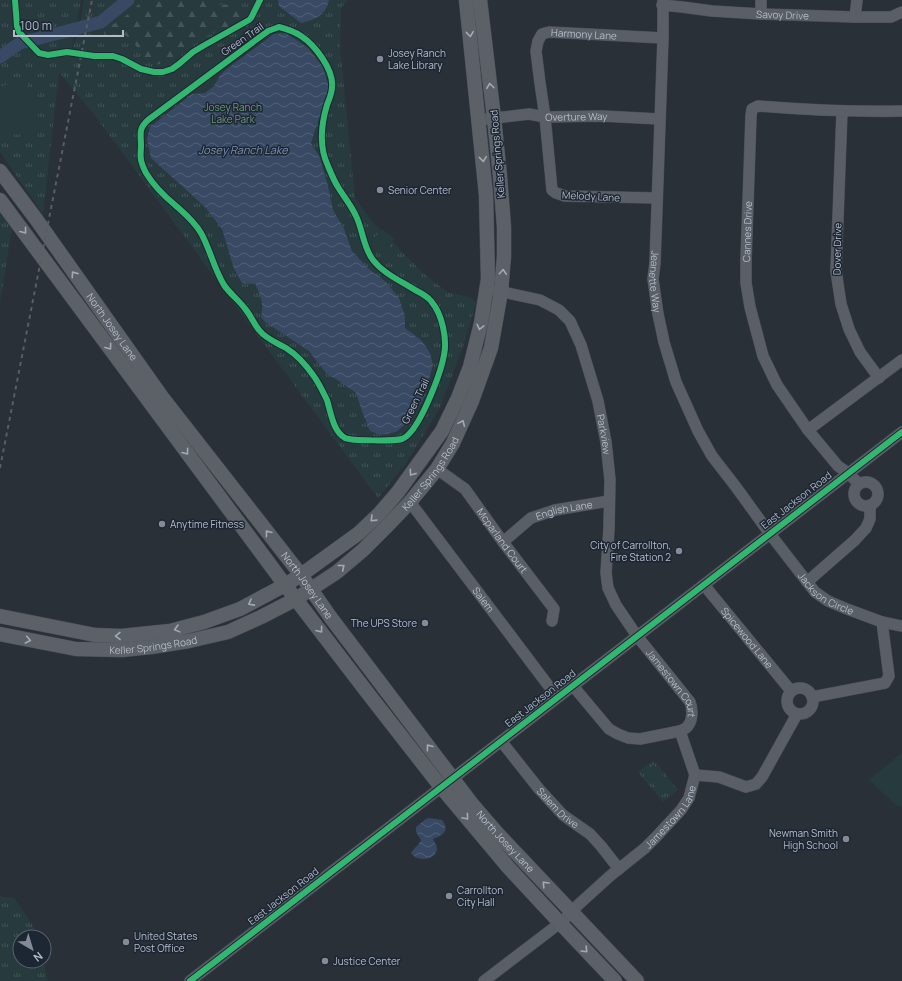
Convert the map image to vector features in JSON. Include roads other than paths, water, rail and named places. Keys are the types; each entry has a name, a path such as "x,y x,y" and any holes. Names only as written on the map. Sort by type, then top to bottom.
{"main road":[{"name":"Keller Springs Road","path":"0,616 94,635 121,636 170,631 204,622 240,609 301,575 359,532 380,513 398,492 442,431 458,398 470,366 482,323 487,289 486,195 466,0"},
{"name":"Keller Springs Road","path":"0,634 76,649 122,650 189,641 228,632 296,599 337,572 363,550 410,502 437,469 453,443 472,401 491,348 501,292 504,256 504,227 494,118 480,0"},
{"name":"North Josey Lane","path":"0,171 36,219 162,397 301,575 408,720 447,783 508,867 615,981"},
{"name":"North Josey Lane","path":"0,200 285,585 370,696 447,783 484,819 637,981"},
{"path":"66,288 87,307 107,330 113,328"},
{"path":"398,492 410,502"},
{"path":"0,634 11,625 27,627 40,624"},
{"path":"341,657 352,660 371,684 382,686"},
{"path":"370,696 378,696 384,699 401,719 408,720"}],"street":[{"path":"761,0 761,14"},
{"path":"855,17 857,0"},
{"name":"Savoy Drive","path":"663,3 712,11 761,14 890,17 902,12"},
{"name":"Jeanette Way","path":"663,3 655,263 653,279 658,314 664,342 676,382 698,431 712,456 770,534"},
{"name":"Harmony Lane","path":"545,117 536,51 538,41 542,34 549,32 663,38"},
{"name":"Cannes Drive","path":"859,484 838,466 808,430 778,385 763,356 750,307 746,283 751,116 752,109 758,106 876,112 902,111"},
{"name":"Dover Drive","path":"842,110 836,271 841,304 849,329 860,352 879,378"},
{"name":"Overture Way","path":"494,118 529,114 545,117 602,116 660,119"},
{"name":"Melody Lane","path":"545,117 552,190 556,193 565,196 657,198"},
{"path":"479,120 494,118"},
{"name":"Parkview","path":"487,289 540,300 559,310 570,321 581,345 598,401 606,442 610,480 606,573 608,588 616,605 637,636"},
{"path":"808,430 902,360"},
{"name":"East Jackson Road","path":"190,981 902,432"},
{"name":"Mcparland Court","path":"437,469 465,489 554,609 552,621"},
{"path":"866,481 876,486 879,494 874,504 870,505 866,506 858,503 854,491 859,484 866,481"},
{"name":"English Lane","path":"503,542 531,518 555,510 610,501"},
{"name":"Salem","path":"410,502 557,697"},
{"path":"807,582 855,540 866,528 870,519 870,505"},
{"name":"Jackson Circle","path":"770,534 815,592 828,601 882,622 902,626"},
{"name":"Spicewood Lane","path":"704,585 791,691"},
{"path":"812,697 885,683 889,676 882,622"},
{"name":"Jamestown Court","path":"637,636 690,702 692,707 692,716 689,724 680,731"},
{"path":"573,686 609,729 618,734 628,738 640,738 680,731"},
{"path":"799,688 807,690 812,697 812,704 805,713 797,714 790,710 788,706 787,698 791,691 799,688"},
{"path":"695,775 719,777 746,787 756,784 762,777 797,714"},
{"name":"Jamestown Lane","path":"484,981 560,923 578,905 656,837 681,810 689,798 695,775 680,731"},
{"name":"Salem Drive","path":"500,741 539,790 563,815 590,834 619,869"}],"water":[{"path":"278,0 329,0 323,13 311,20 301,23 279,6"},
{"name":"Josey Ranch Lake","path":"286,33 308,48 323,67 329,87 311,143 320,158 333,210 344,229 352,251 369,269 386,282 399,298 405,316 405,328 422,341 430,353 433,365 423,400 408,422 396,432 381,435 370,431 356,393 326,373 309,351 265,322 261,317 262,304 257,288 255,284 242,283 234,269 222,229 205,207 151,158 147,139 150,127 192,94 205,93 214,86 220,75 228,68 274,34"},
{"path":"429,818 442,820 445,830 440,836 433,839 437,846 434,856 421,859 417,858 411,853 421,840 416,832 416,827"}],"waterway":[{"path":"0,57 20,43 101,22 128,0"}],"railway":[{"path":"0,468 92,0"}],"place":[{"name":"Josey Ranch Lake Library","path":"380,59"},
{"name":"Senior Center","path":"380,190"},
{"name":"Anytime Fitness","path":"162,524"},
{"name":"City of Carrollton, Fire Station 2","path":"679,551"},
{"name":"The UPS Store","path":"425,623"},
{"name":"Newman Smith High School","path":"846,839"},
{"name":"Carrollton City Hall","path":"449,896"},
{"name":"United States Post Office","path":"126,942"},
{"name":"Justice Center","path":"325,961"}],"park label":[{"name":"Josey Ranch Lake Park","path":"233,112"}]}
